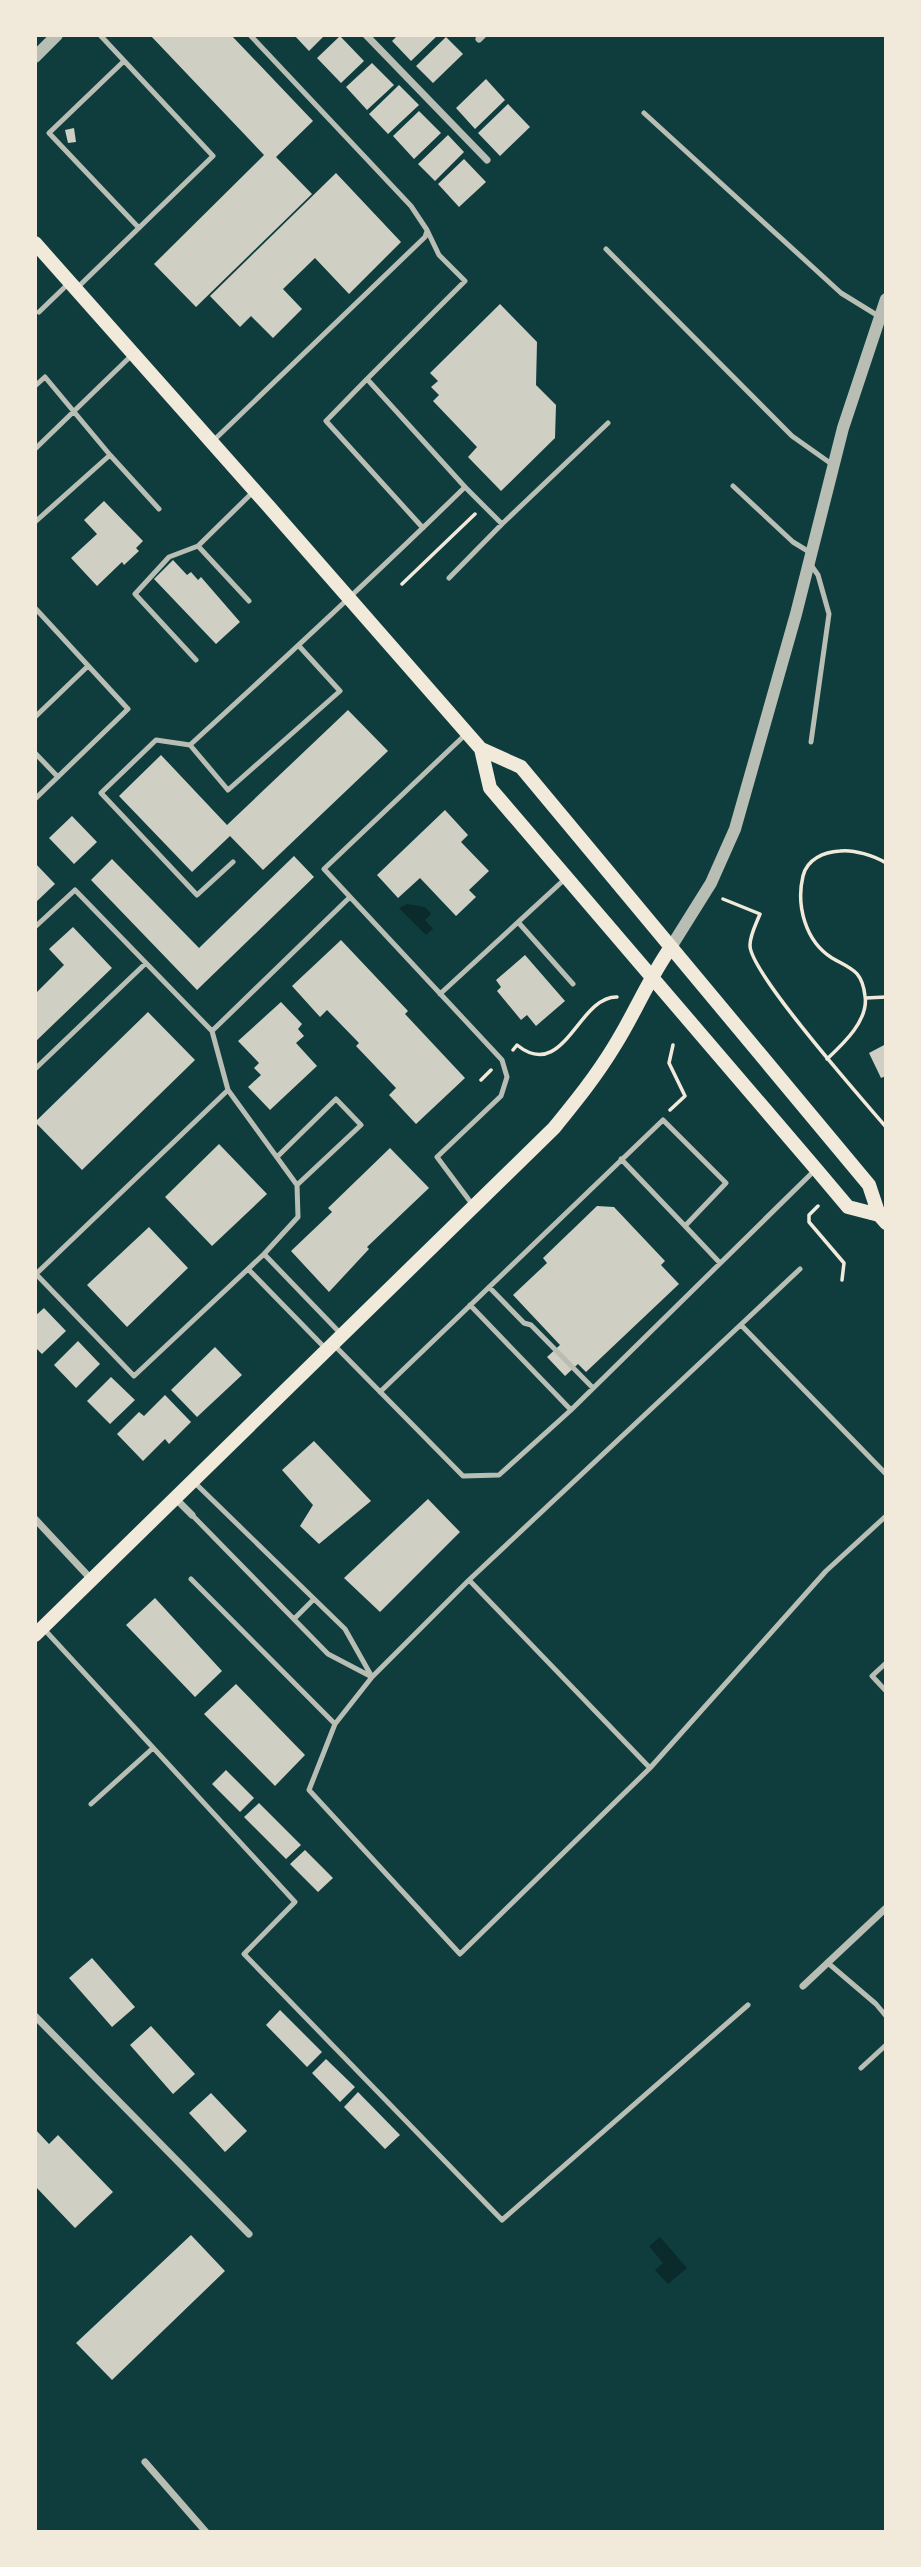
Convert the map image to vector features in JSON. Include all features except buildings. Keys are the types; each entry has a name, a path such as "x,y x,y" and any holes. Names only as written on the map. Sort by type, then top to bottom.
{"main road":[{"path":"35,243 466,733 481,749 521,767 869,1185 883,1219"},
{"path":"481,749 490,789 566,878 848,1207 883,1219"},
{"path":"39,1632 91,1578 554,1128 593,1080 628,1023 651,976 671,947"}],"street":[{"path":"35,57 57,35"},
{"path":"366,35 487,160"},
{"path":"671,947 711,883 735,829 843,428 886,299"},
{"path":"174,1498 192,1515"},
{"path":"35,1519 91,1578"},
{"path":"803,1986 886,1908"},
{"path":"35,2016 249,2234"},
{"path":"145,2462 206,2532"}],"lane":[{"path":"39,312 139,228 213,156 100,35"},
{"path":"250,35 411,206 439,255 465,281 326,421 424,528"},
{"path":"124,61 48,133 139,228"},
{"path":"644,113 841,293 880,317"},
{"path":"212,442 425,237 427,230"},
{"path":"606,249 792,436 834,465"},
{"path":"35,449 134,354"},
{"path":"35,386 45,377 159,509"},
{"path":"367,379 502,524"},
{"path":"449,578 608,423"},
{"path":"35,522 110,454"},
{"path":"733,486 810,557 818,575 829,614 811,742"},
{"path":"190,745 350,599 465,487"},
{"path":"196,660 135,594 169,557 198,546 255,490"},
{"path":"198,546 249,601"},
{"path":"35,608 128,709 35,799"},
{"path":"233,862 197,895 101,793 156,740 190,745 228,790 340,691 299,646"},
{"path":"35,717 88,666"},
{"path":"466,733 324,869 502,1060 507,1077 501,1096 437,1157 474,1206"},
{"path":"35,753 58,777"},
{"path":"440,994 566,878"},
{"path":"35,927 75,890 212,1031 228,1090 297,1185 298,1217 264,1254 134,1376 36,1273 228,1090"},
{"path":"212,1031 349,898"},
{"path":"519,922 573,985"},
{"path":"35,1069 146,963"},
{"path":"277,1157 336,1099 361,1125 297,1185"},
{"path":"380,1392 663,1119 726,1183 685,1226"},
{"path":"621,1160 720,1263"},
{"path":"264,1254 334,1343 463,1476 499,1475 593,1388 816,1169"},
{"path":"248,1269 334,1343"},
{"path":"800,1269 469,1580 372,1676 335,1724 309,1790 460,1954 650,1768 826,1571 886,1516"},
{"path":"489,1287 593,1388"},
{"path":"470,1305 570,1410"},
{"path":"741,1325 886,1474"},
{"path":"193,1481 345,1629 372,1676"},
{"path":"192,1515 328,1654 372,1676"},
{"path":"191,1579 335,1724"},
{"path":"469,1580 650,1768"},
{"path":"294,1619 314,1599"},
{"path":"39,1632 153,1748 295,1902 244,1954 502,2220 748,2005"},
{"path":"886,1663 872,1676 886,1691"},
{"path":"91,1804 153,1748"},
{"path":"828,1963 876,2004 886,2016"},
{"path":"861,2068 886,2045"}],"path":[{"path":"402,584 475,514"},
{"path":"827,1059 859,1021 866,998 861,981 853,968 832,958 821,949 807,929 802,911 801,886 805,868 824,852 846,850 886,863"},
{"path":"723,899 760,914 750,947 757,968 827,1059 886,1127"},
{"path":"513,1050 517,1045 527,1053 537,1056 548,1054 603,1000 617,997"},
{"path":"866,998 886,997"},
{"path":"663,1119 685,1096 669,1063 673,1045"},
{"path":"481,1080 495,1066"},
{"path":"818,1206 809,1215 809,1222 844,1263 842,1280"}],"water":[{"path":"407,904 425,907 431,914 425,920 433,929 426,935 399,908"},
{"path":"660,2237 687,2268 668,2284 655,2270 663,2263 649,2246"}]}
